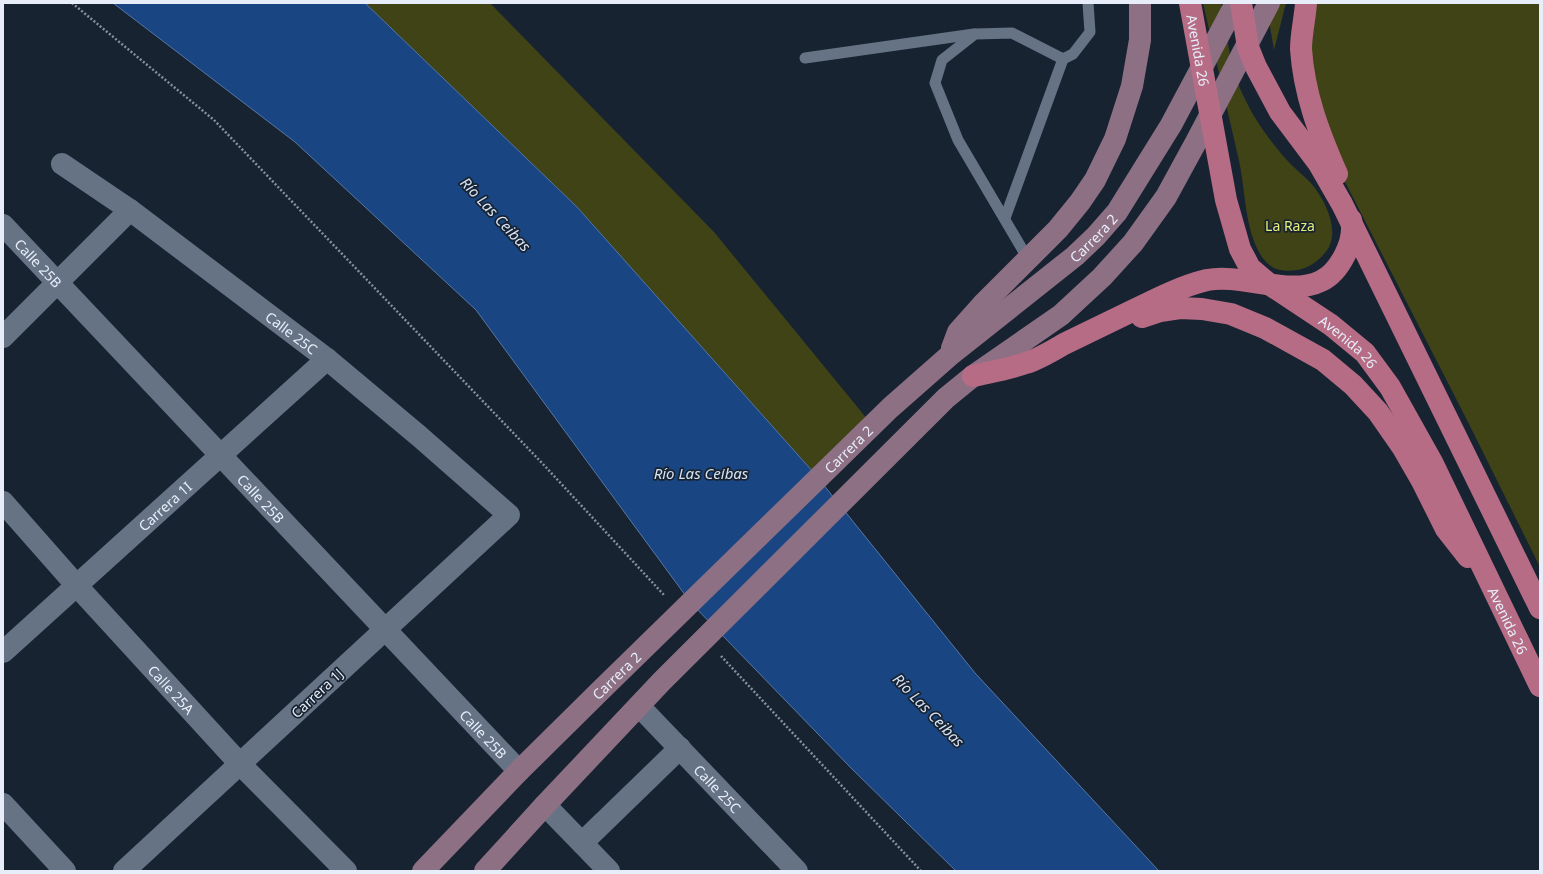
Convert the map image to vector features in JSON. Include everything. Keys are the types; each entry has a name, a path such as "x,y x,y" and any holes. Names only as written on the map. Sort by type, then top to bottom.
{"main road":[{"path":"949,356 958,332 983,304 1058,229 1080,202 1095,180 1115,138 1132,86 1140,40 1140,3"},
{"name":"Avenida 26","path":"1190,3 1226,200 1240,249 1250,268 1269,284 1332,325 1365,353 1390,387 1432,462 1540,686"},
{"name":"Carrera 2","path":"424,871 519,771 890,408 949,356 1075,256 1117,212 1171,125 1236,3"},
{"path":"1241,3 1248,47 1256,67 1280,112 1319,164 1342,204 1540,608"},
{"path":"485,871 662,681 946,398 973,376 1061,315 1102,277 1133,243 1166,196 1193,149 1269,3"},
{"path":"973,376 1027,363 1150,302 1208,280 1227,280 1296,287 1310,286 1323,280 1335,271 1342,260 1350,241 1353,225 1346,195 1318,129 1305,84 1301,48 1306,3"},
{"path":"1086,334 1160,311 1180,308 1202,309 1231,314 1265,328 1323,360 1353,385 1378,412 1403,448 1422,481 1446,529 1494,589"}],"street":[{"name":"Calle 25C","path":"62,164 130,210 327,359 419,436 509,515"},
{"path":"3,337 130,210"},
{"name":"Calle 25B","path":"3,225 519,771"},
{"name":"Carrera 1I","path":"3,652 327,359"},
{"name":"Calle 25A","path":"3,502 77,586 240,764 346,871"},
{"name":"Carrera 1J","path":"124,871 509,515"},
{"name":"Calle 25C","path":"639,706 797,871"},
{"path":"582,843 680,748"},
{"path":"3,804 64,871"},
{"path":"545,805 609,871"}],"lane":[{"path":"1005,218 1063,59 1073,54 1090,32 1088,3"},
{"path":"805,58 974,34 1012,33 1063,59"},
{"path":"974,34 942,60 935,84 958,140 1028,259"}],"path":[{"path":"72,3 214,120 542,463 666,597"},
{"path":"720,656 921,871"}],"green space":[{"path":"365,3 490,3 714,232 868,420 814,473 577,207"},
{"name":"La Raza","path":"1203,3 1221,3 1232,64 1240,88 1249,107 1263,130 1280,152 1310,182 1325,204 1331,222 1332,239 1329,247 1319,259 1302,269 1292,271 1282,270 1269,265 1262,257 1256,246 1246,210 1239,161"},
{"path":"1266,3 1286,3 1274,50"},
{"path":"1306,3 1540,3 1540,567 1469,424 1318,129"}],"water":[{"name":"Río Las Ceibas","path":"113,3 365,3 577,207 814,473 975,673 1159,871 956,871 851,768 691,603 476,310 295,142"}]}
